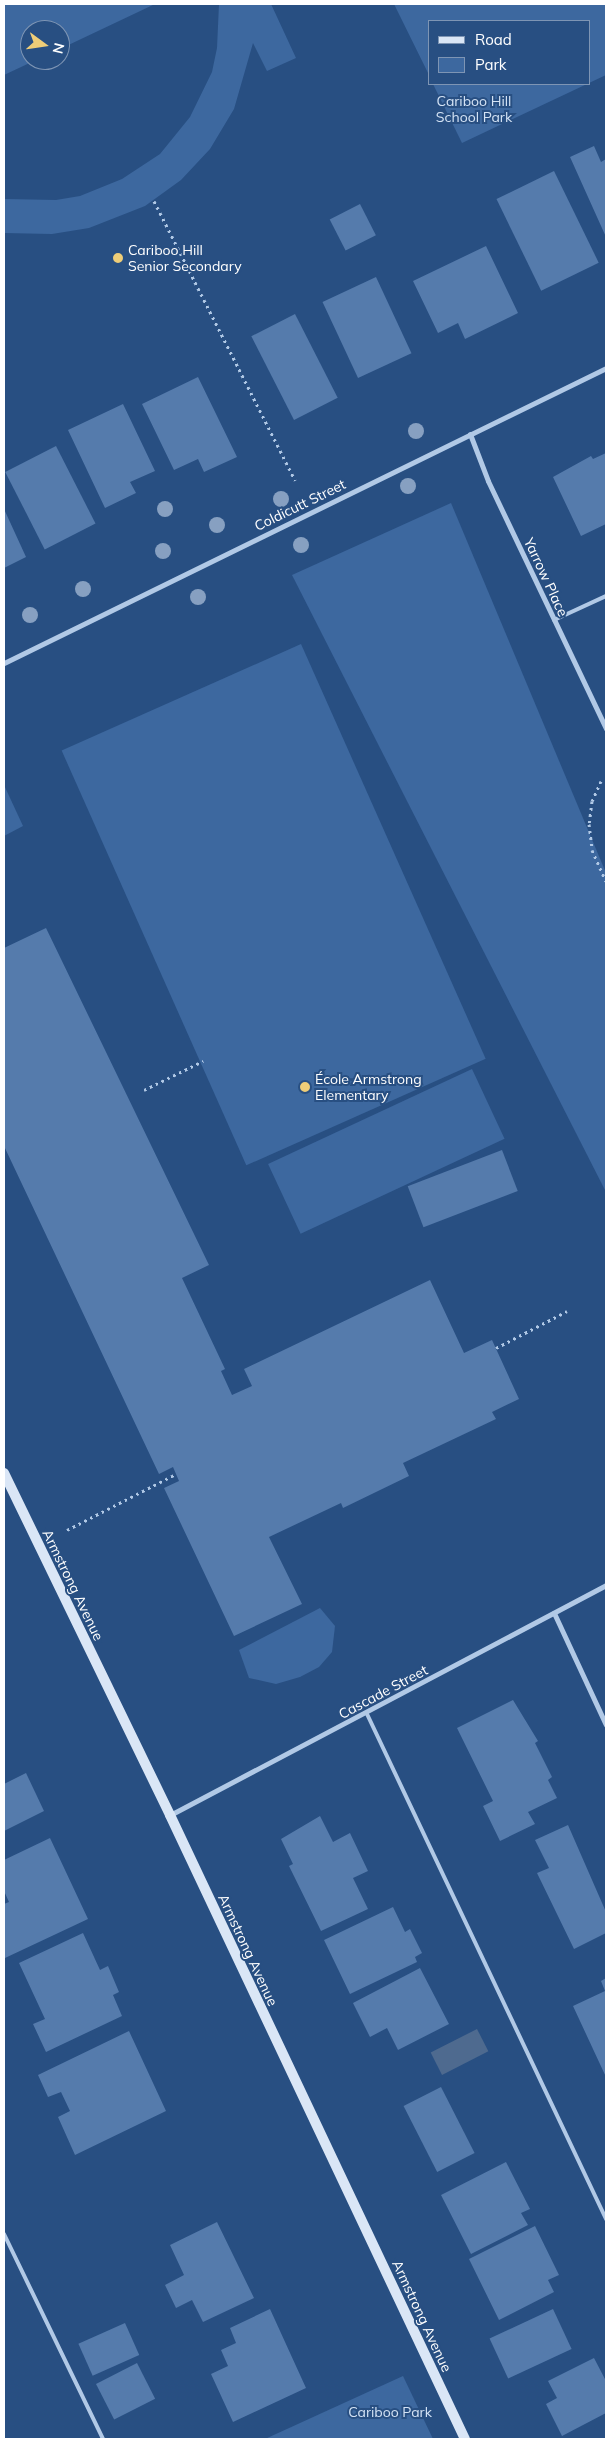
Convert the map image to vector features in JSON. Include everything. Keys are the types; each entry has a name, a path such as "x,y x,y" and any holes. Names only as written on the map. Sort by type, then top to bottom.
{"street":[{"name":"Coldicutt Street","path":"4,663 606,368"},
{"name":"Yarrow Place","path":"470,434 488,481 606,728"},
{"name":"Armstrong Avenue","path":"4,1473 170,1815 465,2439"},
{"name":"Cascade Street","path":"170,1815 367,1714 606,1585"},
{"path":"554,1613 606,1725"}],"lane":[{"path":"554,620 606,596"},
{"path":"367,1714 606,2219"},
{"path":"4,2234 103,2439"}],"path":[{"path":"154,201 295,480"},
{"path":"600,781 592,801 589,824 592,850 606,881"},
{"path":"144,1090 203,1061"},
{"path":"496,1348 567,1311"},
{"path":"67,1530 176,1474"}],"green space":[{"path":"4,4 155,4 70,44 70,20 20,20 20,68 4,75"},
{"path":"219,4 271,4 296,58 267,71 253,43 234,109 210,149 181,180 145,206 89,228 52,234 4,233 4,199 56,200 80,196 122,179 160,154 190,117 212,72 217,48"},
{"name":"Cariboo Hill School Park","path":"394,4 606,4 606,75 590,83 590,20 428,20 428,73"},
{"name":"Cariboo Hill School Park","path":"433,85 585,85 462,143"},
{"path":"451,503 606,873 606,1192 292,575"},
{"path":"301,644 486,1059 246,1165 62,751"},
{"path":"4,785 23,826 4,836"},
{"path":"472,1069 505,1139 301,1234 268,1164"},
{"path":"320,1608 335,1626 332,1652 319,1667 300,1677 276,1684 249,1678 239,1650"},
{"name":"Cariboo Park","path":"403,2376 433,2439 265,2439"}],"shaded area":[{"path":"477,2029 488,2051 442,2075 431,2053"}],"building":[{"path":"594,146 601,162 606,159 606,237 570,157"},
{"path":"554,171 599,263 541,291 496,199"},
{"path":"360,204 376,235 346,251 330,219"},
{"path":"486,246 518,313 465,339 458,323 438,333 413,281"},
{"path":"376,277 411,353 358,378 323,302"},
{"path":"295,314 338,398 294,420 251,336"},
{"path":"198,377 237,457 204,472 198,459 174,470 142,404"},
{"path":"123,404 155,471 130,482 136,493 105,508 68,430"},
{"path":"56,446 95,524 45,549 5,472"},
{"path":"606,453 606,524 581,536 553,477 591,456 593,459"},
{"path":"4,509 26,557 4,568"},
{"path":"46,928 209,1265 182,1278 225,1369 221,1371 232,1395 252,1386 244,1369 430,1280 464,1353 492,1340 519,1399 492,1412 496,1419 403,1463 409,1476 343,1508 341,1503 269,1537 302,1604 234,1636 164,1488 179,1481 173,1467 159,1474 4,1146 4,948"},
{"path":"502,1150 518,1191 423,1227 408,1186"},
{"path":"513,1700 538,1741 535,1743 552,1777 548,1780 557,1798 528,1812 535,1824 500,1841 483,1806 493,1801 457,1728"},
{"path":"26,1773 44,1811 4,1831 4,1784"},
{"path":"320,1816 333,1842 350,1833 368,1871 353,1878 368,1909 321,1931 289,1866 293,1864 281,1839"},
{"path":"568,1825 606,1912 606,1933 574,1949 537,1873 549,1868 535,1840"},
{"path":"50,1838 88,1919 5,1958 4,1904 9,1902 4,1891 4,1860"},
{"path":"393,1907 405,1932 410,1929 422,1953 415,1957 417,1962 350,1994 324,1940"},
{"path":"83,1933 100,1970 108,1966 119,1992 113,1995 122,2016 46,2052 33,2024 45,2019 19,1963"},
{"path":"420,1968 449,2024 398,2050 387,2028 370,2037 353,2003"},
{"path":"606,1978 606,2077 573,2006 605,1991 601,1981"},
{"path":"129,2031 166,2111 75,2155 58,2117 70,2111 61,2092 48,2097 38,2075"},
{"path":"441,2087 475,2153 437,2172 404,2106"},
{"path":"506,2162 530,2209 521,2213 528,2225 471,2254 441,2195"},
{"path":"217,2222 254,2298 203,2322 192,2300 176,2308 165,2285 184,2275 170,2245"},
{"path":"535,2226 559,2275 548,2280 554,2292 499,2320 469,2259"},
{"path":"270,2309 306,2388 233,2422 211,2374 228,2366 221,2350 236,2343 230,2328"},
{"path":"553,2309 572,2349 508,2378 490,2339"},
{"path":"125,2323 139,2355 93,2376 78,2344"},
{"path":"594,2358 606,2381 606,2413 562,2436 546,2404 557,2398 548,2381"},
{"path":"137,2363 155,2399 114,2420 96,2384"}],"place":[{"name":"Cariboo Hill Senior Secondary","path":"118,258"},
{"name":"École Armstrong Elementary","path":"305,1087"}]}
